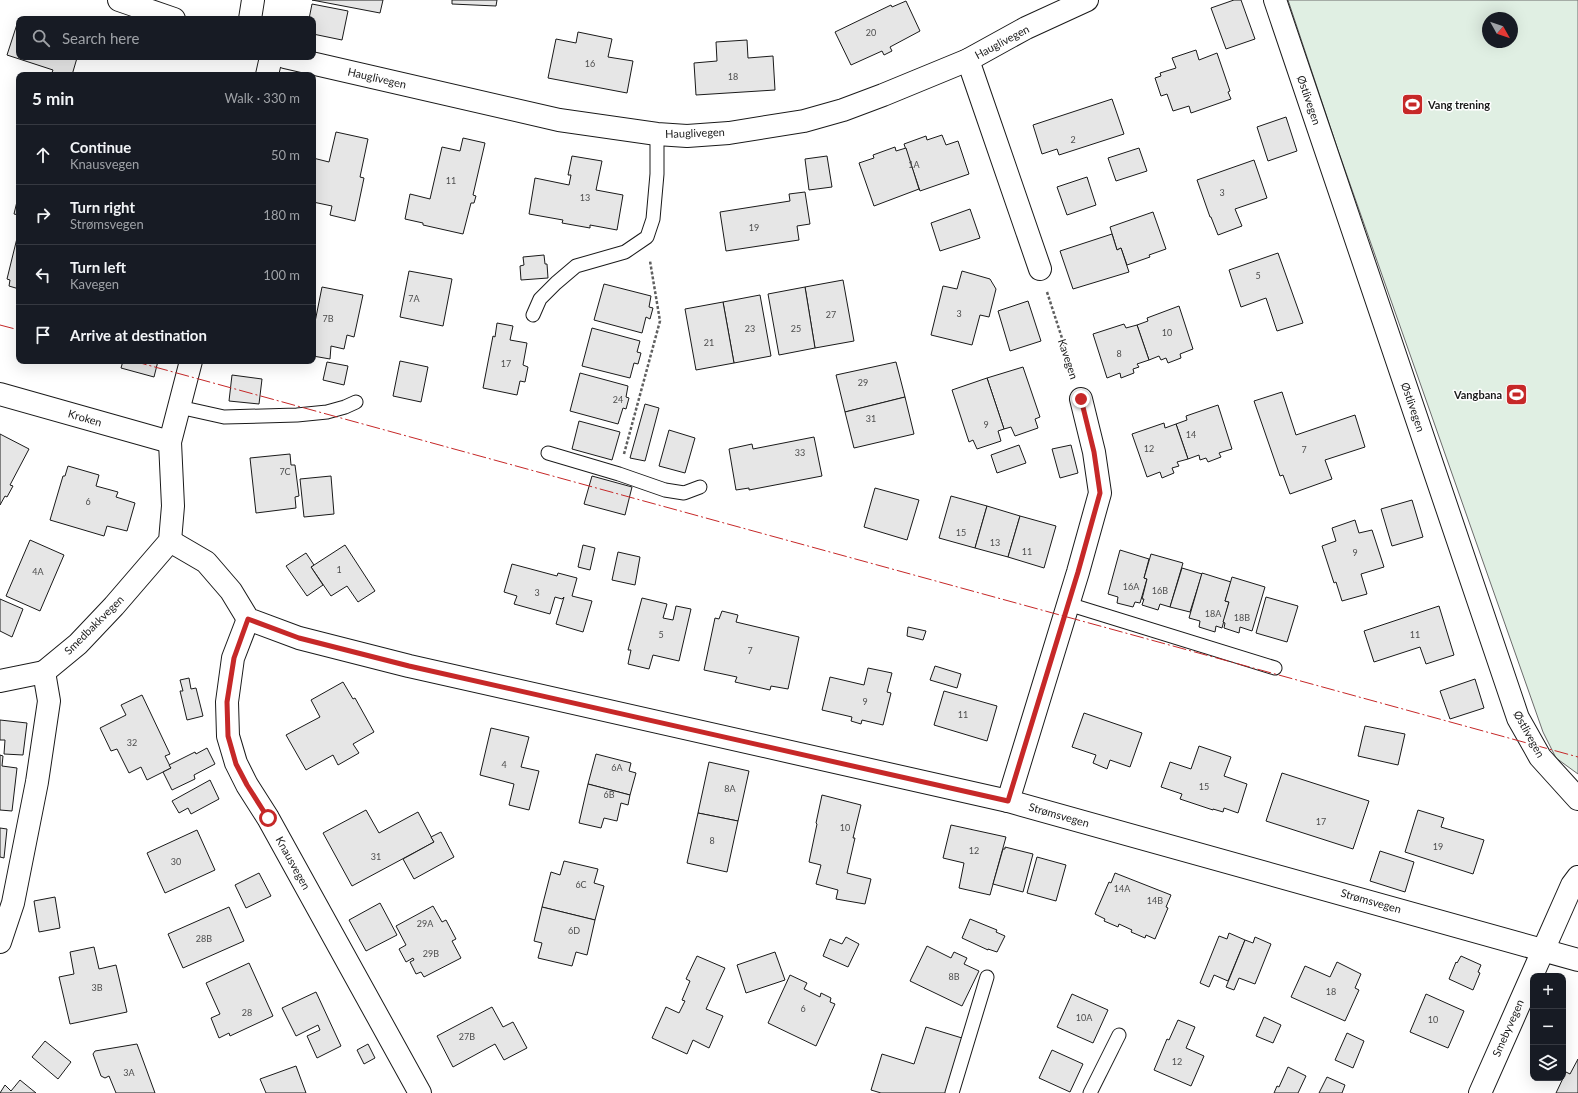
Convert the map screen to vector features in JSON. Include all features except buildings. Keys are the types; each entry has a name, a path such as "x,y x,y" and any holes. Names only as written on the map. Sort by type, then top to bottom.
{"street":[{"path":"119,0 165,16"},
{"path":"250,16 253,0"},
{"name":"Hauglivegen","path":"298,60 559,120 657,134 687,136 729,132 804,121 843,110 968,60 1026,28 1087,0"},
{"name":"Østlivegen","path":"1275,0 1518,718 1540,758 1578,799"},
{"path":"268,72 271,60"},
{"path":"968,60 1040,269"},
{"path":"190,364 170,442 173,506 170,541 206,562 231,591 248,619"},
{"name":"Kroken","path":"0,394 170,442"},
{"path":"1008,801 1100,493 1094,452 1081,399"},
{"name":"Smedbakkvegen","path":"44,672 83,638 114,606 170,541"},
{"name":"Strømsvegen","path":"248,619 299,638 409,666 1008,801 1578,960"},
{"name":"Knausvegen","path":"248,619 234,658 227,702 228,736 236,764 247,785 268,818 420,1093"},
{"path":"0,681 44,672 49,701 37,782 13,903 0,942"},
{"name":"Smebyvegen","path":"1480,1093 1542,950 1572,885 1578,877"}],"lane":[{"path":"533,315 540,299 576,266 625,252 647,237 653,219 657,174 657,134"},
{"path":"179,407 224,417 297,415 327,412 356,402"},
{"path":"548,453 619,474 666,490 684,493 700,487"},
{"path":"1068,604 1276,668"},
{"path":"952,1093 986,977"},
{"path":"1090,1093 1119,1035"}],"path":[{"path":"619,474 660,321 647,237"},
{"name":"Kavegen","path":"1040,269 1081,399"}],"green space":[{"path":"1288,0 1578,0 1578,774 1556,758 1543,732 1338,150"}],"power":[{"path":"0,325 16,329"},
{"path":"144,364 1578,757"}],"place":[{"name":"Vang trening","path":"1412,105"},
{"name":"Vangbana","path":"1517,395"}],"route":[{"path":"268,818 247,785 236,764 228,736 227,702 234,658 248,619 299,638 409,666 1008,801 1078,572 1100,493 1094,452 1081,399"}]}
